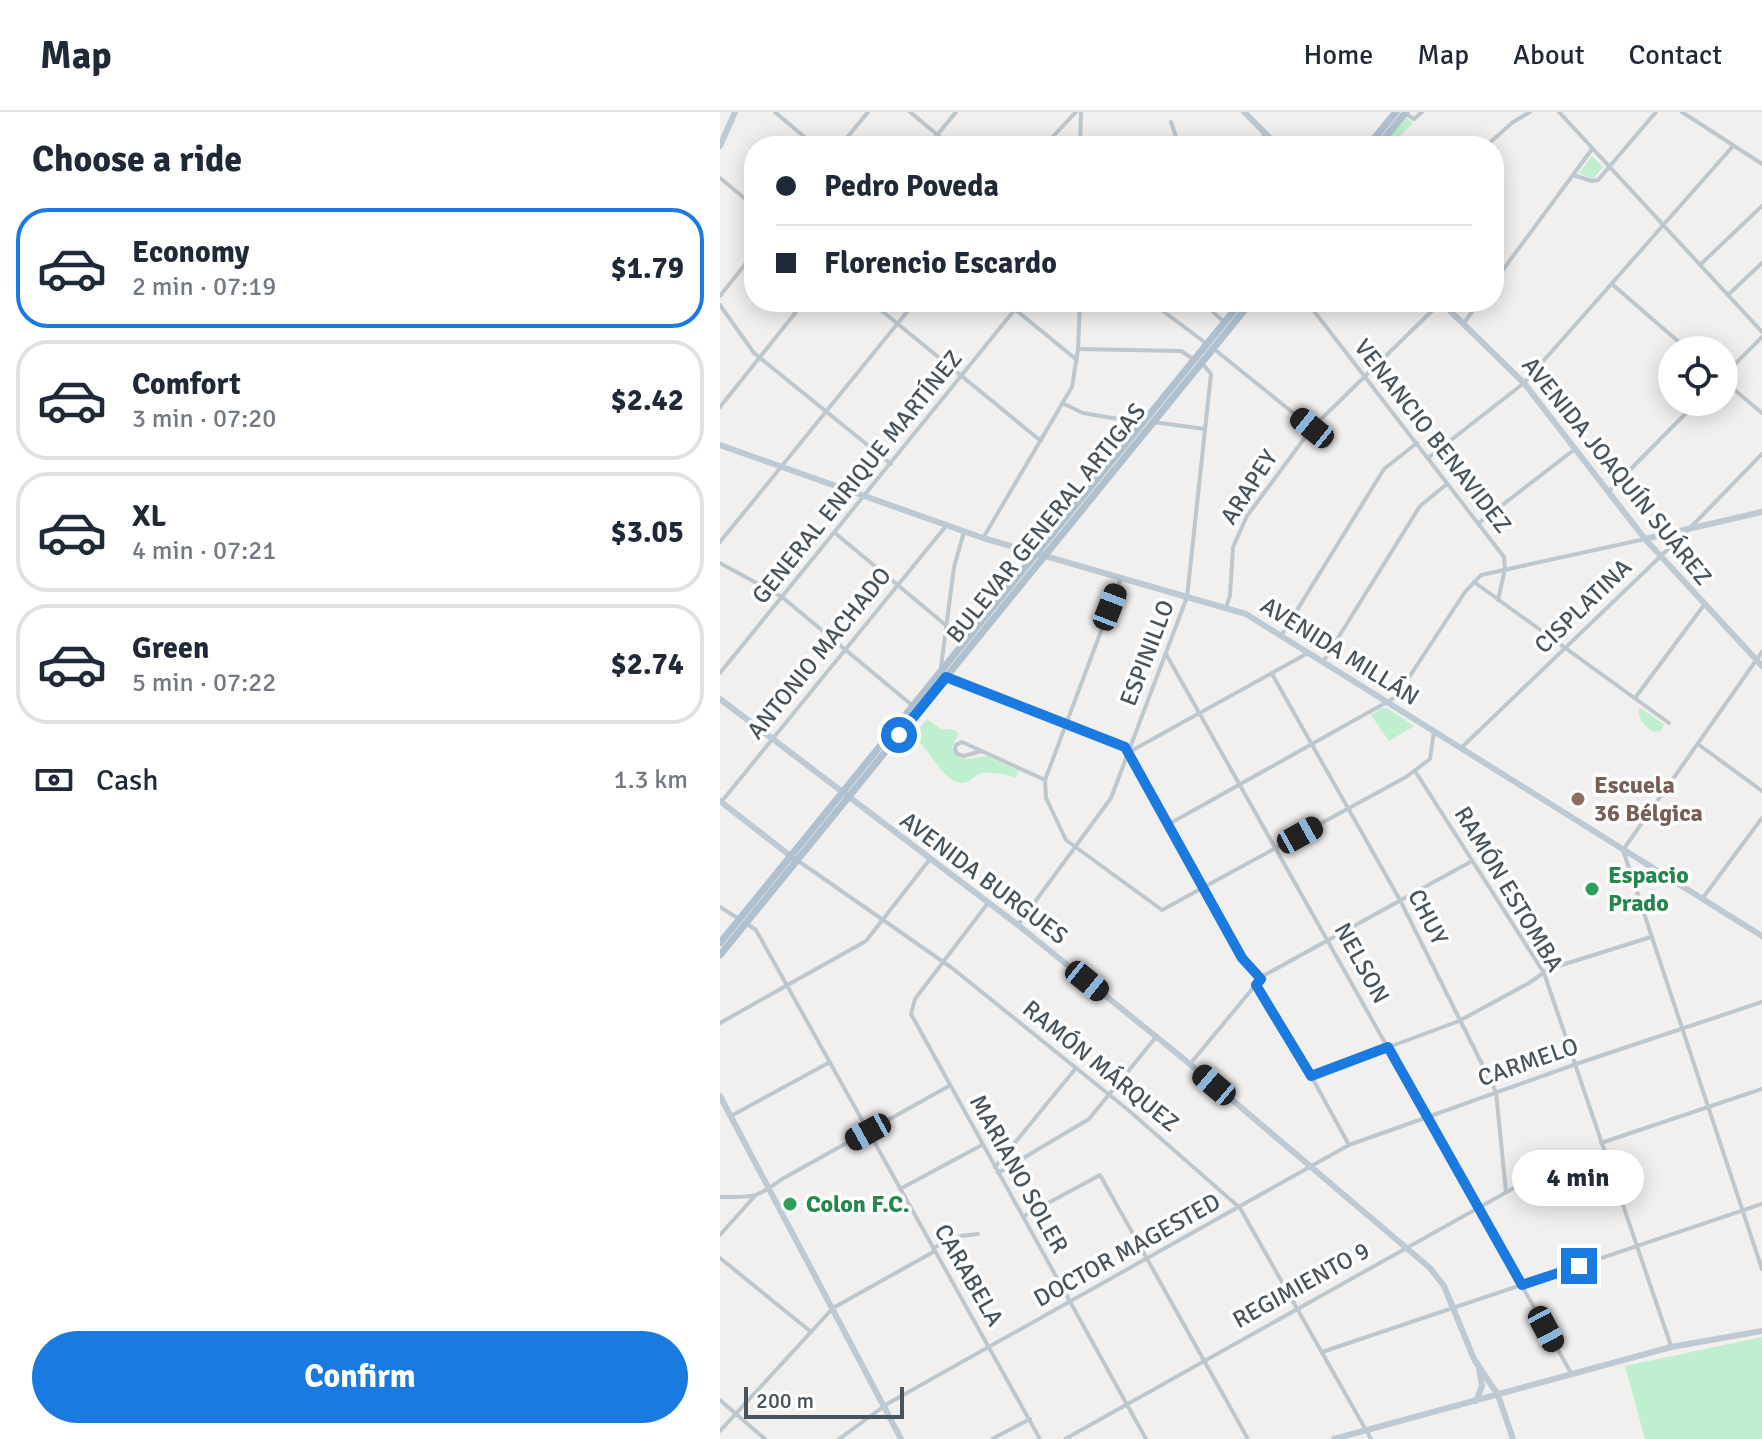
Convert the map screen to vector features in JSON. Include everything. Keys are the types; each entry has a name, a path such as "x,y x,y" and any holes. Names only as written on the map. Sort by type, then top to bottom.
{"main road":[{"path":"720,146 735,112"},
{"path":"1244,112 1268,136"},
{"path":"1376,136 1396,112"},
{"path":"1386,136 1405,112"},
{"name":"BULEVAR GENERAL ARTIGAS","path":"1210,346 1233,312"},
{"name":"BULEVAR GENERAL ARTIGAS","path":"720,955 743,921 943,674 1153,422 1210,346 1242,312"},
{"name":"AVENIDA JOAQUÍN SUÁREZ","path":"1451,312 1524,383 1645,539 1762,666"},
{"name":"BULEVAR GENERAL ARTIGAS","path":"845,795 913,706 943,674 965,641 1040,556 1142,423 1198,361"},
{"name":"AVENIDA MILLÁN","path":"720,445 964,532 1246,614 1762,936"},
{"path":"1645,539 1762,512"},
{"name":"AVENIDA BURGUES","path":"720,699 1018,925 1190,1064 1435,1274 1454,1308 1479,1367 1498,1395 1513,1439"},
{"name":"RAMÓN MÁRQUEZ","path":"720,802 794,858"},
{"name":"BULEVAR GENERAL ARTIGAS","path":"720,943 743,921"},
{"path":"720,1096 901,1439"},
{"path":"1334,1439 1671,1347 1762,1331"},
{"name":"AVENIDA BURGUES","path":"1476,1401 1482,1386 1479,1367"}],"street":[{"path":"775,112 803,136"},
{"path":"848,136 868,112"},
{"path":"910,112 938,135 956,112"},
{"path":"1054,136 1078,112"},
{"path":"1078,112 1079,136"},
{"path":"1405,112 1414,119 1422,112"},
{"path":"1497,136 1530,112"},
{"path":"1559,112 1701,264 1762,335 1738,362"},
{"path":"1573,175 1596,181 1656,112"},
{"path":"1682,112 1762,164"},
{"path":"1171,122 1176,136"},
{"path":"1428,458 1524,383 1733,146"},
{"path":"1504,268 1592,149"},
{"path":"720,178 744,198"},
{"path":"1701,264 1762,206"},
{"path":"1728,295 1762,263"},
{"path":"720,296 744,266"},
{"path":"1612,284 1672,336"},
{"path":"720,305 760,358 891,464"},
{"path":"720,407 796,312"},
{"path":"883,312 1041,441"},
{"path":"720,542 907,312"},
{"name":"GENERAL ENRIQUE MARTÍNEZ","path":"720,673 1013,312"},
{"path":"1019,312 1077,360"},
{"path":"983,538 1072,387 1080,312"},
{"path":"1164,312 1312,428"},
{"path":"1213,312 1225,322"},
{"name":"VENANCIO BENAVIDEZ","path":"1315,312 1504,557 1505,569 1498,600"},
{"name":"ARAPEY","path":"1226,608 1230,590 1230,562 1247,516 1312,428 1431,312"},
{"path":"1463,323 1471,312"},
{"path":"1078,349 1181,351 1198,361"},
{"name":"ESPINILLO","path":"1018,925 1111,798 1187,597 1211,372 1198,361"},
{"path":"1738,391 1762,413"},
{"path":"1062,403 1083,413 1142,423"},
{"path":"1609,491 1683,416"},
{"path":"1153,422 1205,429"},
{"path":"1281,636 1384,469 1417,443"},
{"path":"1478,524 1575,449"},
{"name":"CISPLATINA","path":"1461,748 1689,529 1762,454"},
{"path":"1323,662 1420,506 1447,484"},
{"name":"ANTONIO MACHADO","path":"720,802 946,526"},
{"path":"964,532 954,567 943,674 1125,747 1242,958 1261,979"},
{"path":"835,533 965,641"},
{"path":"1169,824 1396,697 1481,575 1645,539"},
{"path":"720,563 782,597 913,706"},
{"path":"1121,578 1045,780 1046,798 1060,832 1075,847 1162,910 1415,771 1430,759 1434,731"},
{"path":"1474,582 1669,723"},
{"path":"1635,698 1704,605"},
{"path":"1762,652 1623,850 1762,1269"},
{"path":"1129,752 1308,653"},
{"name":"NELSON","path":"1166,654 1571,1374"},
{"name":"CHUY","path":"1272,674 1400,900 1496,1092 1506,1192"},
{"path":"981,751 964,756 957,754 955,749 962,742 1045,780"},
{"path":"1698,744 1762,791"},
{"name":"RAMÓN ESTOMBA","path":"1415,771 1544,973 1671,1347"},
{"path":"1702,899 1762,818"},
{"name":"RAMÓN MÁRQUEZ","path":"794,858 944,962 1109,1094 1240,1208 1371,1439"},
{"path":"720,1023 862,944 930,859"},
{"path":"1190,1064 1261,979 1472,861"},
{"path":"944,962 988,903"},
{"name":"CARABELA","path":"720,907 756,930 1040,1439"},
{"path":"1311,1076 1459,1021 1544,973 1651,937"},
{"name":"MARIANO SOLER","path":"944,962 911,1009 911,1016 1146,1439"},
{"path":"1256,985 1349,1145"},
{"name":"CARMELO","path":"1311,1167 1349,1145 1427,1116 1762,1002"},
{"path":"998,1173 1089,1119 1156,1037"},
{"path":"731,1116 830,1062"},
{"path":"995,1167 1076,1068"},
{"path":"720,1235 754,1197 949,1086"},
{"path":"1601,1143 1762,1089"},
{"path":"900,1189 983,1144"},
{"name":"REGIMIENTO 9","path":"1065,1439 1555,1165"},
{"name":"DOCTOR MAGESTED","path":"839,1439 883,1406 1311,1167"},
{"path":"1024,1216 1100,1175 1248,1439"},
{"path":"720,1197 754,1197"},
{"path":"1322,1352 1762,1204"},
{"path":"720,1431 833,1308 934,1249 961,1236 978,1234"},
{"path":"720,1258 810,1331"},
{"path":"720,1400 765,1439"},
{"path":"992,1439 1030,1419"}],"green space":[{"path":"1406,117 1413,123 1400,136 1390,136"},
{"path":"1592,156 1603,167 1593,179 1579,173"},
{"path":"1639,707 1664,724 1661,731 1654,732 1644,724 1640,719"},
{"path":"1387,708 1414,726 1389,741 1371,715"},
{"path":"927,719 942,730 952,729 959,733 952,747 957,757 987,756 1019,771 1016,777 988,772 962,783 948,777 913,736"},
{"path":"1762,1337 1762,1439 1645,1439 1625,1366"}],"place":[{"name":"Escuela 36 Bélgica","path":"1578,799"},
{"name":"Espacio Prado","path":"1592,889"},
{"name":"Colon F.C.","path":"790,1204"}],"route":[{"path":"899,735 946,677 1125,747 1242,958 1261,979 1256,985 1311,1076 1388,1047 1522,1285 1579,1266"}]}
